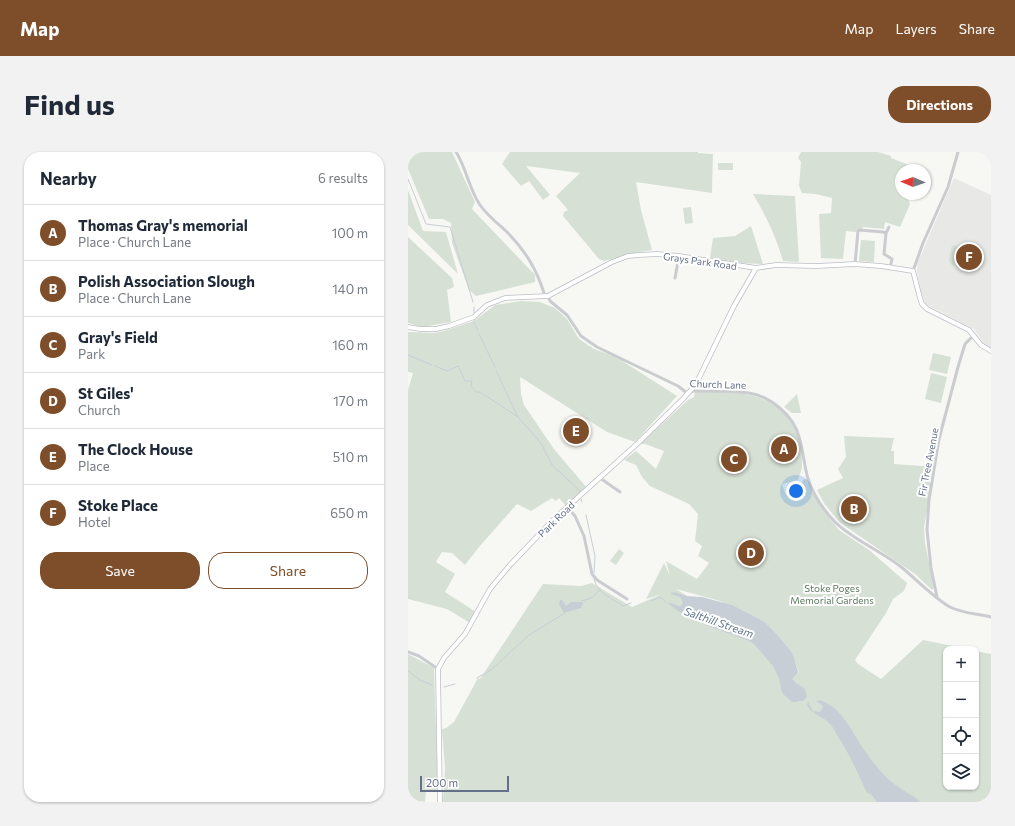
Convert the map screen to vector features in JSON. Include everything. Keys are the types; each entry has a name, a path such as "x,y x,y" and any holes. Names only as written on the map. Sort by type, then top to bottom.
{"main road":[{"name":"Grays Park Road","path":"408,327 429,329 443,327 474,317 487,305 505,298 546,296 612,262 628,256 658,254 756,268 776,265 818,266 855,264 913,272"},
{"name":"Park Road","path":"438,669 444,658 465,634 490,589 500,576 567,507 650,432 690,392 696,384 734,306 756,268"},
{"path":"913,272 922,304 927,309 969,330 981,345 991,351"},
{"path":"438,669 440,802"}],"street":[{"path":"456,152 474,194 481,206 521,248 531,261 546,296"},
{"path":"913,272 923,243 948,187 958,152"},
{"path":"889,227 886,233 884,254 897,260"},
{"path":"855,264 858,231 862,230 886,233"},
{"path":"675,278 679,256"},
{"path":"890,268 892,259"},
{"name":"Church Lane","path":"546,296 567,315 581,336 587,341 678,386 688,393 694,391 751,393 779,407 789,416 797,428 806,476 815,495 834,521 843,529 899,565 950,607 991,617"},
{"name":"Fir Tree Avenue","path":"937,597 931,568 927,530 929,500 939,439 958,367 965,344 974,335"},
{"path":"600,478 620,492"},
{"path":"567,507 575,516 584,536 592,574 597,580 627,599"},
{"path":"408,652 419,656 438,669"}],"shaded area":[{"path":"954,178 991,195 991,348 984,344 974,329 925,304 919,285 917,271 918,262"}],"green space":[{"path":"408,152 452,152 475,202 472,209 535,275 535,282 476,296 469,290 452,243 451,223 443,219 429,219 408,169"},
{"path":"510,152 698,152 713,154 712,193 636,182 641,210 652,250 604,261 599,259 563,216 564,212 568,210 556,196 580,173 526,166 550,195 543,200 529,181 521,186 502,164"},
{"path":"801,152 878,152 891,156 891,158 906,164 895,164 895,200 908,200 910,204 900,227 885,222 884,229 863,227 856,232 846,231 843,259 821,258 819,214 831,213 832,198 816,194 802,193 799,186 801,162 798,158"},
{"path":"718,163 733,163 733,170 718,170"},
{"path":"408,190 423,231 446,232 458,274 408,225"},
{"path":"753,194 795,196 799,262 783,261 770,226"},
{"path":"691,207 693,223 685,224 683,208"},
{"path":"751,226 763,264 735,263 710,258 713,238 735,236"},
{"path":"408,237 452,278 454,287 447,290 451,322 422,327 408,323"},
{"path":"861,240 875,241 874,262 859,261"},
{"path":"955,245 958,247 961,255 959,262 953,266 949,262 949,258 952,246"},
{"path":"521,301 540,302 555,308 567,319 579,339 594,349 616,357 677,396 635,442 607,432 520,377 521,394 524,405 554,449 587,488 566,506 559,498 556,501 552,498 531,511 517,504 465,565 452,553 442,552 436,562 455,574 445,592 476,612 470,623 447,609 408,599 408,390 413,373 408,372 408,332 434,333 444,331 474,321 495,305"},
{"path":"933,353 951,357 947,374 929,370"},
{"path":"931,373 947,377 941,403 925,399"},
{"name":"Stoke Poges Memorial Gardens","path":"695,392 737,393 762,399 782,412 790,420 799,441 802,468 798,480 782,484 786,495 801,485 803,480 806,479 812,492 839,530 869,550 907,583 904,591 893,599 886,613 855,660 858,664 881,679 923,640 953,646 943,646 943,790 979,790 979,652 991,654 991,802 443,802 445,769 442,729 454,722 478,678 480,679 543,584 581,586 592,583 632,607 660,595 646,599 664,563 670,576 666,561 697,579 709,563 698,556 702,546 695,541 698,514 689,504 650,486 642,477 636,465 624,460 636,451 656,469 664,451 645,444 640,444 688,400 694,397","holes":["676,589 720,601 765,622 791,651 799,673 753,637"]},
{"path":"797,394 801,413 792,413 784,407"},
{"path":"844,436 894,438 891,451 894,451 894,464 923,466 931,460 929,475 931,490 924,527 925,543 934,588 932,590 915,574 839,522 824,503 817,490 843,478 838,469 846,457"},
{"path":"619,549 624,553 616,565 610,561"},
{"path":"408,654 434,668 438,792 426,791 425,802 408,800"}],"water":[{"path":"674,592 687,596 702,597 732,605 765,622 791,651 798,672 792,679 805,689 807,697 803,701 792,702 782,693 779,678 773,666 754,644 694,620 674,608 667,602 681,606 683,602 680,597 671,594"},
{"path":"560,600 562,600 566,606 571,602 583,603 581,608 564,613 559,604"},
{"path":"819,700 827,703 840,714 877,768 886,777 921,802 877,802 871,794 867,793 857,771 833,728 827,721 812,711 807,705 808,702 813,711 820,712 823,707 817,702"}],"waterway":[{"name":"Salthill Stream","path":"408,179 426,224 450,227 473,302"},
{"name":"Salthill Stream","path":"474,307 474,313"},
{"name":"Salthill Stream","path":"474,319 474,323 478,331"},
{"name":"Salthill Stream","path":"479,334 495,367"},
{"path":"408,355 432,365"},
{"path":"435,366 447,371 458,366 465,381 472,381 471,386 476,392 480,392 518,417"},
{"name":"Salthill Stream","path":"496,371 518,417 541,443 552,465 579,490 580,493"},
{"name":"Salthill Stream","path":"586,515 595,556 594,573"},
{"name":"Salthill Stream","path":"594,579 598,588 610,598 623,606 631,603"},
{"path":"582,601 591,598 600,590"},
{"name":"Salthill Stream","path":"651,601 660,597 666,602"},
{"path":"477,678 491,670 529,635 565,613"},
{"path":"408,671 420,680 432,685"},
{"path":"444,687 455,684"}],"place":[{"name":"Stoke Place","path":"969,257"},
{"name":"The Clock House","path":"576,431"},
{"name":"Thomas Gray's memorial","path":"784,449"},
{"name":"Gray's Field","path":"734,459"},
{"name":"Polish Association Slough","path":"854,509"},
{"name":"St Giles'","path":"751,553"}]}
